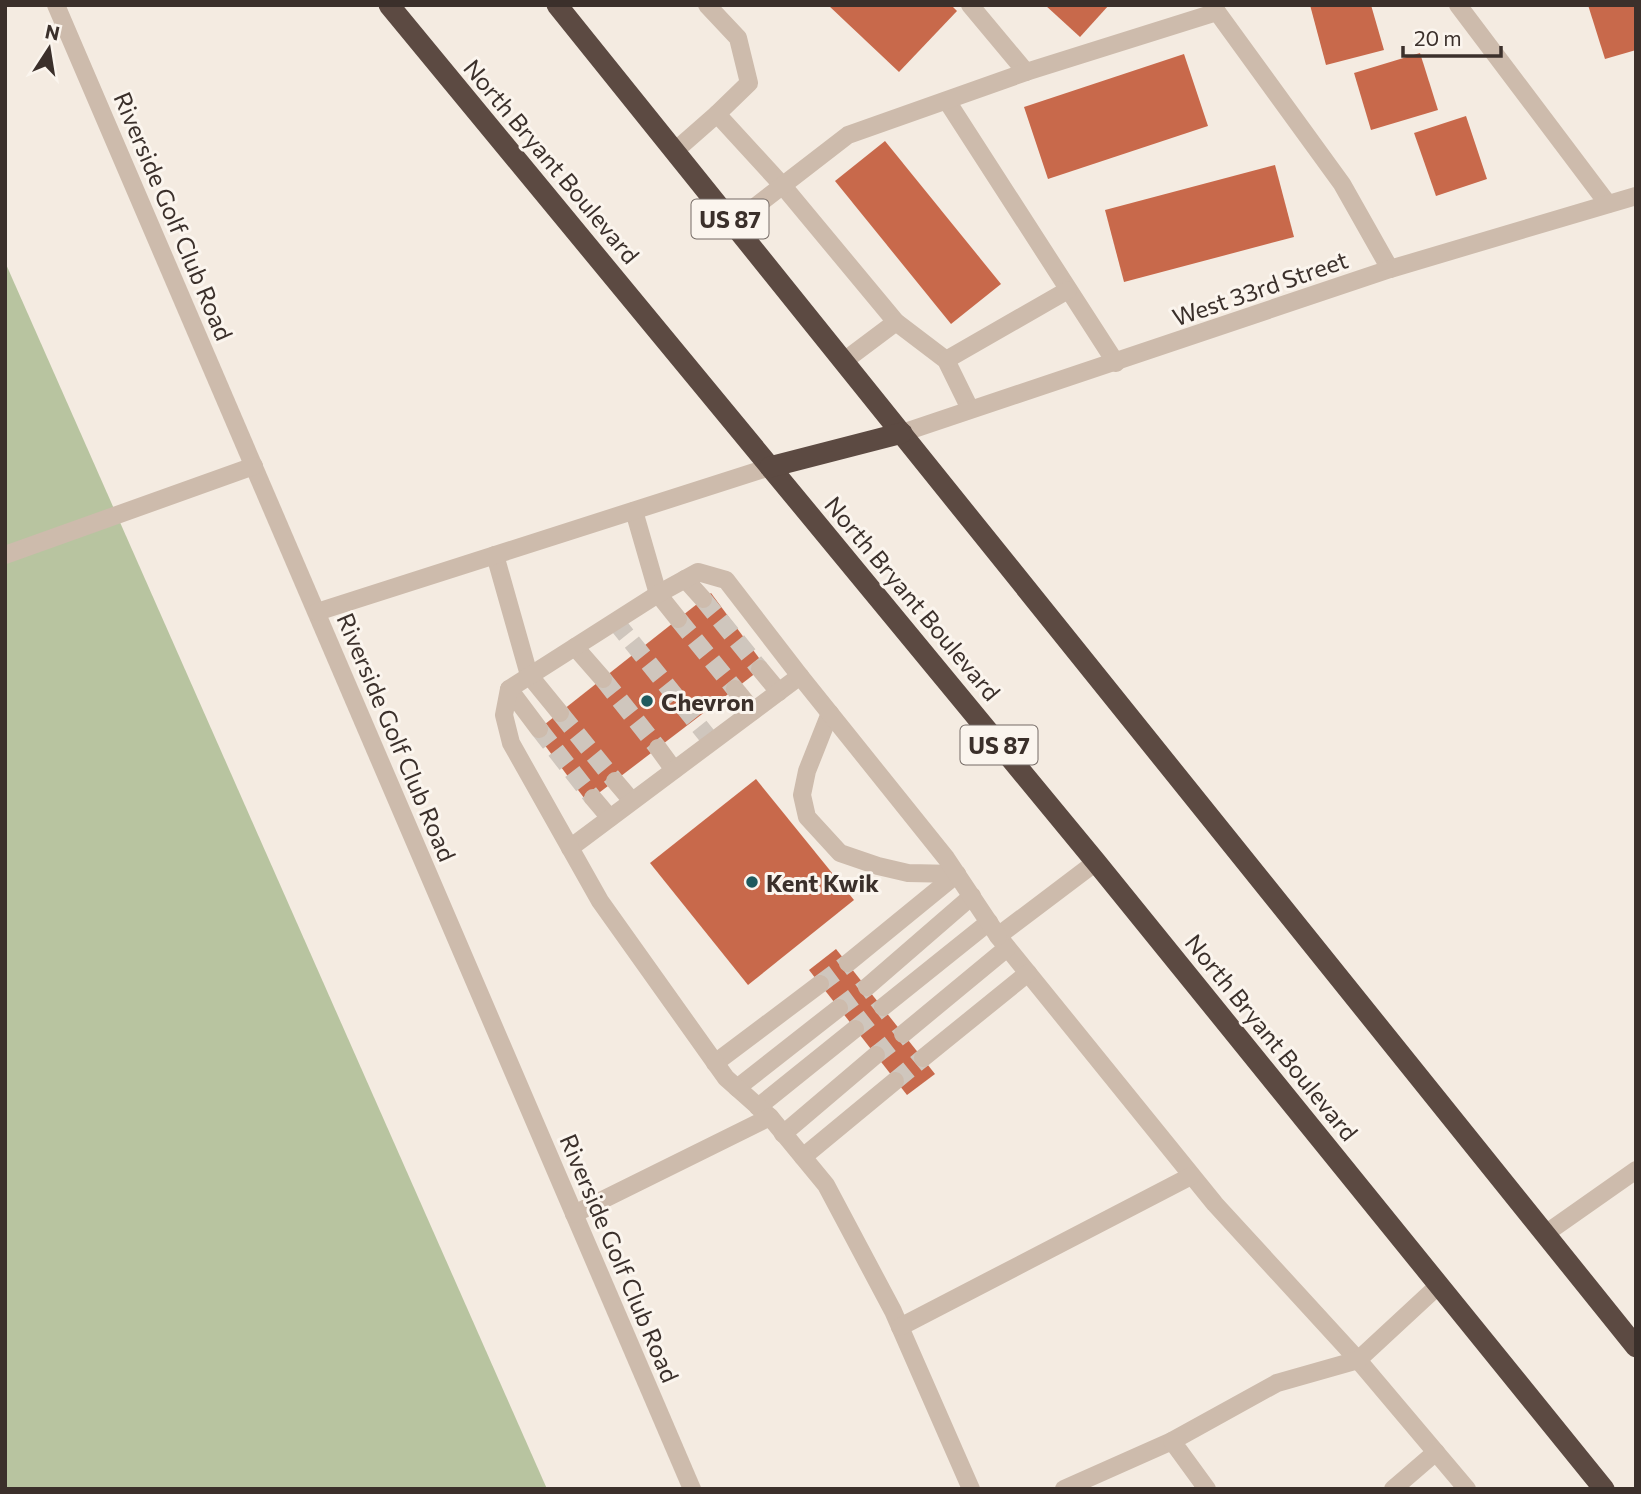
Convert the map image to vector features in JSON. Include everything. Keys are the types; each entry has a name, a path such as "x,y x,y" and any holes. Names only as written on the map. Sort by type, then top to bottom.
{"highway":[{"name":"North Bryant Boulevard","path":"389,5 1096,862 1604,1489"},
{"name":"US 87","path":"557,5 1636,1347"},
{"path":"770,467 902,433"}],"street":[{"name":"Riverside Golf Club Road","path":"56,5 692,1489"},
{"path":"676,150 749,83 738,38 708,5"},
{"path":"970,5 1026,72"},
{"path":"1458,5 1608,204"},
{"path":"734,223 848,135 1214,9 1342,184 1390,269"},
{"path":"947,101 1116,363"},
{"path":"718,114 783,186 896,322 946,360 970,409"},
{"name":"West 33rd Street","path":"902,433 1390,269 1636,196"},
{"path":"946,360 1068,290"},
{"path":"844,361 896,322"},
{"path":"5,555 254,466"},
{"path":"317,612 770,467"},
{"path":"634,510 659,594 678,619"},
{"path":"495,555 529,675 560,713"},
{"path":"971,1489 900,1327 826,1185 764,1112 726,1078 715,1063 600,901 511,743 504,715 509,689 698,572 726,580 946,858 998,935 1191,1176 1358,1360 1467,1489"},
{"path":"685,579 703,600"},
{"path":"575,646 603,679"},
{"path":"760,669 779,692"},
{"path":"570,848 800,676"},
{"path":"509,689 539,729"},
{"path":"735,689 753,712"},
{"path":"830,713 807,771 802,795 807,817 840,853 908,873 957,874"},
{"path":"658,748 674,770"},
{"path":"615,781 632,801"},
{"path":"593,797 610,818"},
{"path":"883,1007 998,935 1096,862"},
{"path":"848,963 957,874"},
{"path":"867,987 972,896"},
{"path":"903,1034 998,935"},
{"path":"923,1058 1028,973"},
{"path":"715,1063 820,984"},
{"path":"737,1088 839,1008"},
{"path":"574,1214 764,1112 855,1029"},
{"path":"783,1134 876,1055"},
{"path":"803,1157 895,1081"},
{"path":"1545,1234 1636,1170"},
{"path":"900,1327 1191,1176"},
{"path":"1065,1489 1172,1441 1277,1383 1358,1360 1439,1285"},
{"path":"1172,1441 1208,1489"},
{"path":"1393,1489 1436,1452"}],"green space":[{"path":"5,262 547,1489 5,1489"}],"building":[{"path":"828,5 951,5 957,11 899,72"},
{"path":"1045,5 1109,5 1080,37"},
{"path":"1310,5 1371,5 1384,50 1326,65"},
{"path":"1588,5 1636,5 1636,50 1605,59"},
{"path":"1420,53 1438,110 1371,130 1354,73"},
{"path":"1184,54 1208,126 1048,179 1024,107"},
{"path":"1466,116 1487,179 1436,196 1414,133"},
{"path":"885,141 1001,284 951,324 835,181"},
{"path":"1275,165 1294,237 1124,282 1105,210"},
{"name":"Chevron","path":"711,593 765,666 587,802 535,732"},
{"name":"Kent Kwik","path":"756,779 854,900 748,985 650,863"},
{"path":"836,949 935,1074 907,1095 809,970"}],"tunnel":[{"path":"703,599 760,669"},
{"path":"678,619 735,689"},
{"path":"615,621 712,742"},
{"path":"603,679 658,748"},
{"path":"560,713 615,781"},
{"path":"539,729 593,798"},
{"path":"820,984 848,963"},
{"path":"839,1008 867,987"},
{"path":"855,1029 883,1007"},
{"path":"876,1055 903,1034"},
{"path":"895,1081 923,1058"}],"place":[{"name":"Chevron","path":"647,701"},
{"name":"Kent Kwik","path":"752,882"}]}
